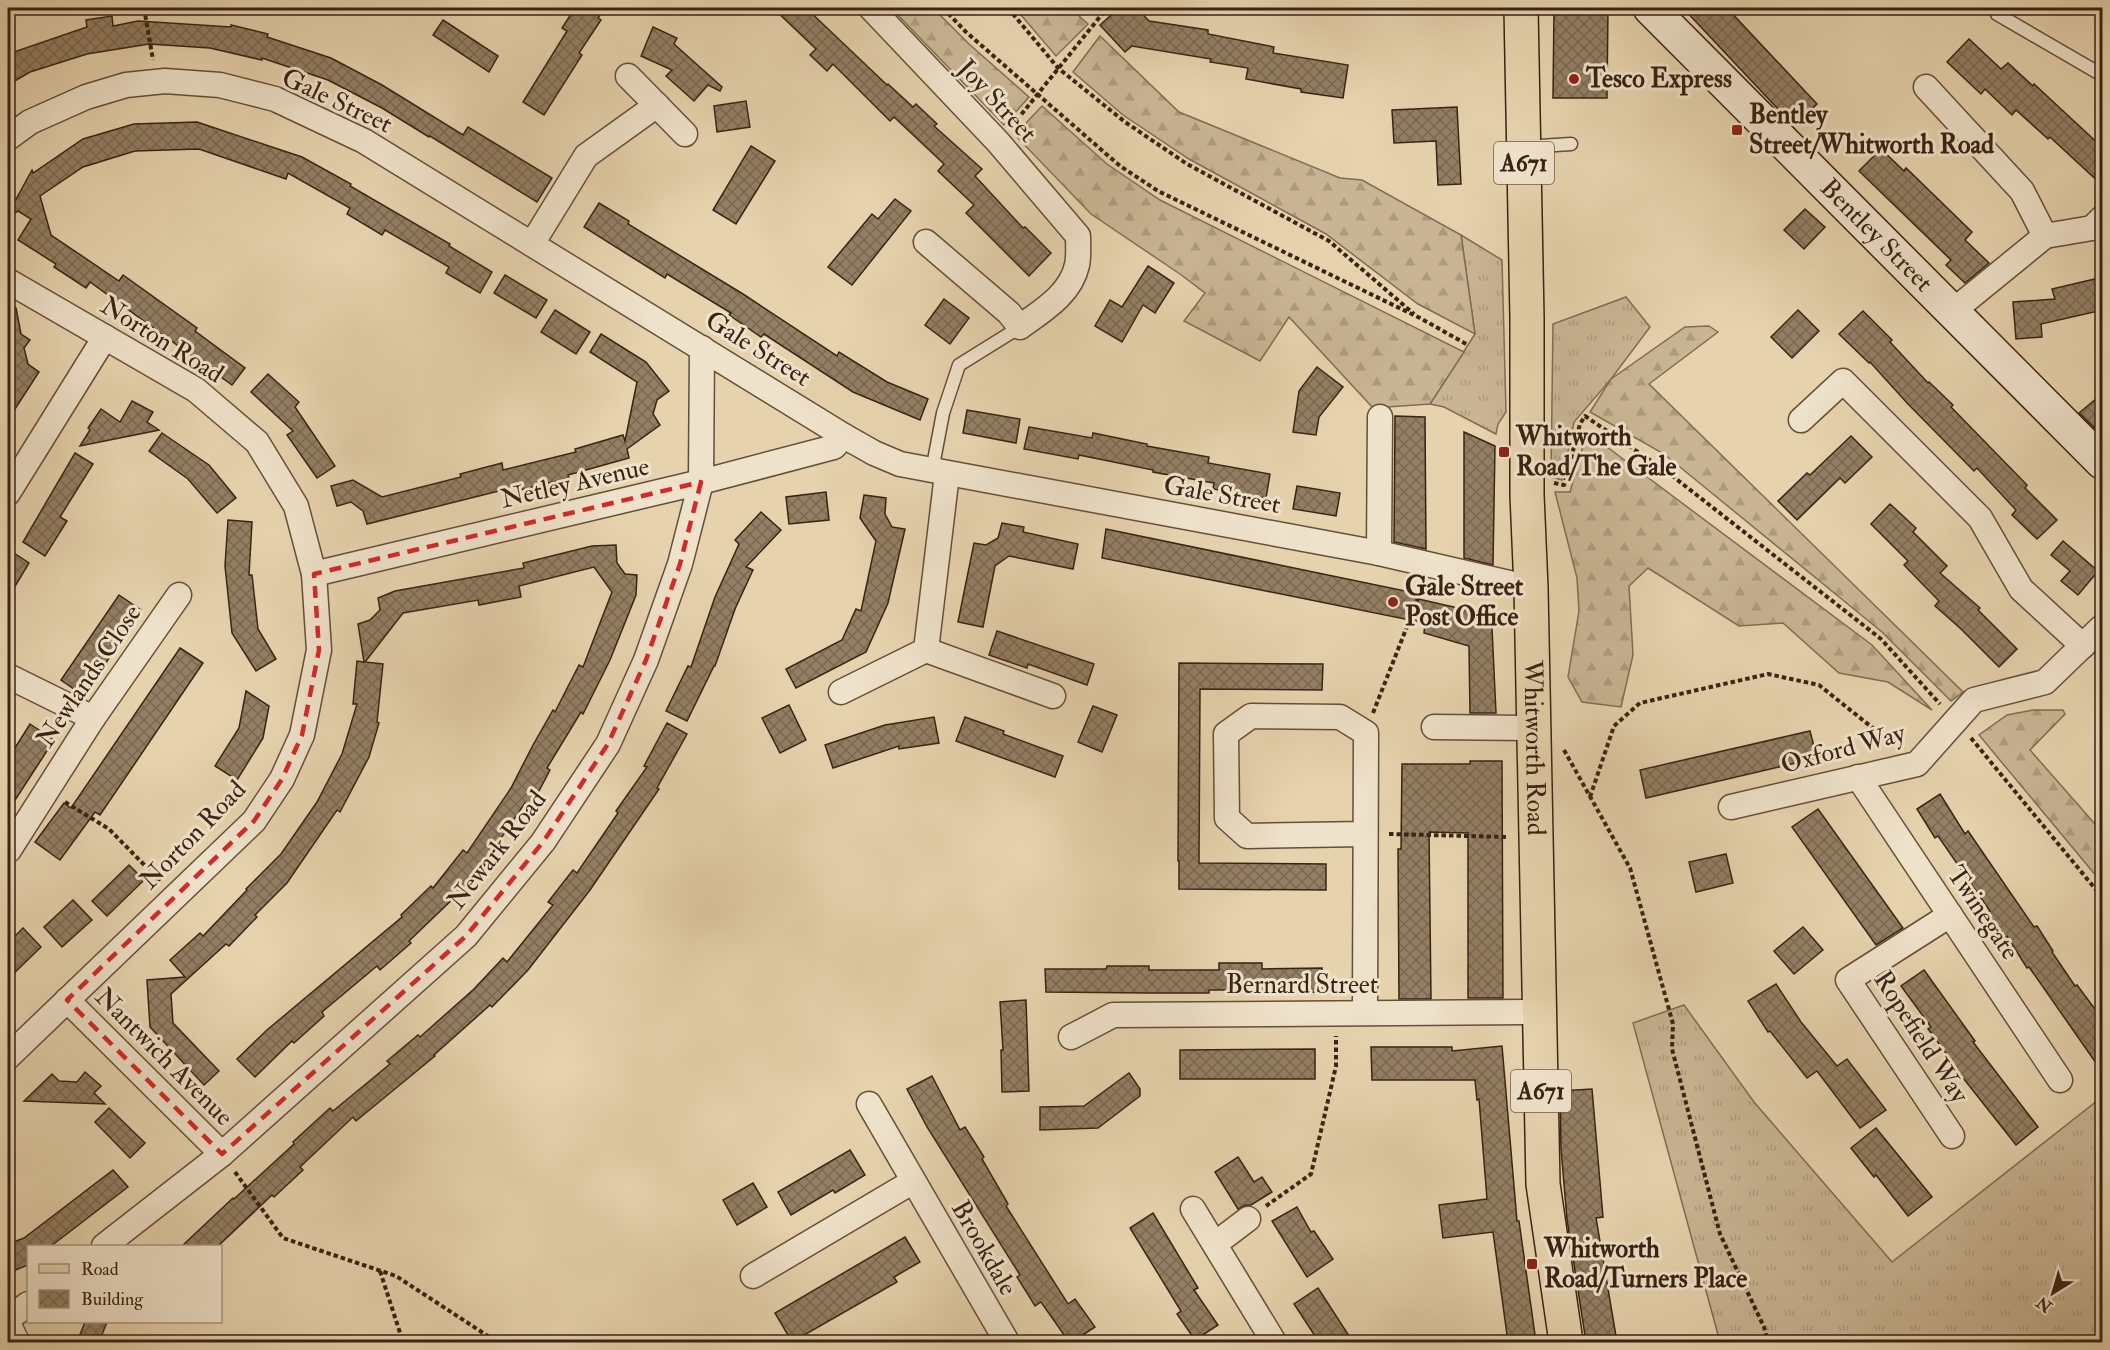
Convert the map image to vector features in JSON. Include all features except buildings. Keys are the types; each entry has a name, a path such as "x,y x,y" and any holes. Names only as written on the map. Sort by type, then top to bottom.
{"main road":[{"name":"Whitworth Road","path":"1521,8 1527,318 1527,495 1531,588 1542,1184 1566,1342"}],"street":[{"name":"Joy Street","path":"871,8 998,142 1078,236 1077,265 1067,285 1055,301 1020,327"},
{"name":"Bentley Street","path":"1650,8 2103,462"},
{"path":"628,76 685,134"},
{"name":"Gale Street","path":"8,138 30,123 86,98 126,85 157,82 220,85 275,99 364,141 844,436 900,464 1379,553 1531,588"},
{"path":"1926,87 2022,191 2045,236"},
{"path":"532,244 586,156 657,105"},
{"path":"1953,311 2045,236 2092,228 2103,218"},
{"path":"926,242 1010,313 1020,327"},
{"name":"Norton Road","path":"8,281 196,390 257,442 296,506 314,574 319,650 302,735 282,779 254,821 8,1057"},
{"path":"8,493 105,337"},
{"name":"Newark Road","path":"105,1245 222,1154 466,936 543,842 608,744 646,660 680,564 701,482 702,348"},
{"path":"1801,420 1843,381 1980,518 2021,589 2083,646"},
{"path":"1379,553 1380,417"},
{"name":"Netley Avenue","path":"314,574 701,482 834,447 844,436"},
{"path":"926,650 940,472"},
{"name":"Newlands Close","path":"9,850 93,718 179,595"},
{"name":"Oxford Way","path":"1731,807 1917,764 1974,700 2044,682 2103,627"},
{"path":"840,692 926,650 1053,696"},
{"path":"8,676 93,718"},
{"path":"1365,834 1247,836 1227,818 1226,734 1251,716 1340,717 1366,733 1365,1013"},
{"path":"1434,727 1534,728"},
{"name":"Twinegate","path":"1858,777 2060,1080"},
{"name":"Ropefield Way","path":"1950,915 1848,980 1952,1136"},
{"name":"Nantwich Avenue","path":"67,1000 222,1154"},
{"name":"Bernard Street","path":"1071,1037 1113,1015 1539,1012"},
{"name":"Brookdale","path":"869,1104 912,1182 1007,1342"},
{"path":"753,1276 912,1182"},
{"path":"1193,1209 1215,1244 1266,1340"},
{"path":"1215,1244 1248,1219"},
{"path":"17,1342 8,1321 27,1305"}],"lane":[{"path":"1997,14 2103,75"},
{"path":"1523,147 1571,144"},
{"path":"940,472 943,413 959,365 1020,327"}],"path":[{"path":"144,8 157,82"},
{"path":"943,8 966,33 1120,166 1158,191 1419,318 1468,345"},
{"path":"1008,8 1058,68 1125,122 1187,164 1329,241 1419,318"},
{"path":"998,142 1107,8"},
{"path":"1564,485 1580,424 1585,416 1666,471 1881,639 1956,720 2103,897"},
{"path":"1366,733 1431,565"},
{"path":"1590,797 1614,726 1640,703 1768,675 1820,685 1917,764"},
{"path":"1564,743 1564,753 1630,868 1673,1024 1672,1049 1720,1234 1764,1327 1768,1342"},
{"path":"46,791 109,829 175,897"},
{"path":"1365,834 1536,838"},
{"path":"1248,1219 1311,1174 1336,1066 1336,1014"},
{"path":"222,1154 283,1238 396,1276 496,1342"},
{"path":"379,1270 403,1342"}],"highlighted area":[{"path":"701,482 680,564 646,660 608,744 543,842 466,936 222,1154 67,1000 254,821 282,779 302,735 319,650 314,574"}],"green space":[{"path":"891,8 933,8 969,44 1029,97 1004,125"},
{"path":"1015,8 1070,8 1088,24 1056,56"},
{"path":"1100,36 1179,112 1340,178 1362,180 1461,235 1475,334 1418,304 1326,234 1189,159 1123,115 1073,72"},
{"path":"1042,106 1107,164 1160,200 1464,352 1430,404 1373,408 1289,317 1260,361 1184,321 1205,293 1091,214 1015,135"},
{"path":"1461,235 1502,260 1506,412 1498,424 1496,434 1444,407 1430,404 1475,334"},
{"path":"1626,297 1650,327 1611,379 1574,422 1562,480 1551,477 1553,324"},
{"path":"1709,326 1718,332 1649,384 1963,692 1951,701 1882,632 1664,454 1590,412 1611,379 1685,327"},
{"path":"1587,432 1872,645 1932,710 1888,682 1839,673 1783,623 1739,626 1648,568 1629,586 1633,655 1621,707 1582,702 1568,677 1579,611 1577,578 1555,492 1570,492"},
{"path":"2033,710 2063,710 2065,714 2030,750 2102,832 2102,883 1979,735 2007,715"},
{"path":"1684,1005 1754,1102 1892,1262 2102,1097 2102,1342 1720,1342 1633,1023"}],"place":[{"name":"Tesco Express","path":"1574,79"},
{"name":"Bentley Street/Whitworth Road","path":"1737,130"},
{"name":"Whitworth Road/The Gale","path":"1504,452"},
{"name":"Gale Street Post Office","path":"1393,602"},
{"name":"Whitworth Road/Turners Place","path":"1532,1264"}]}
